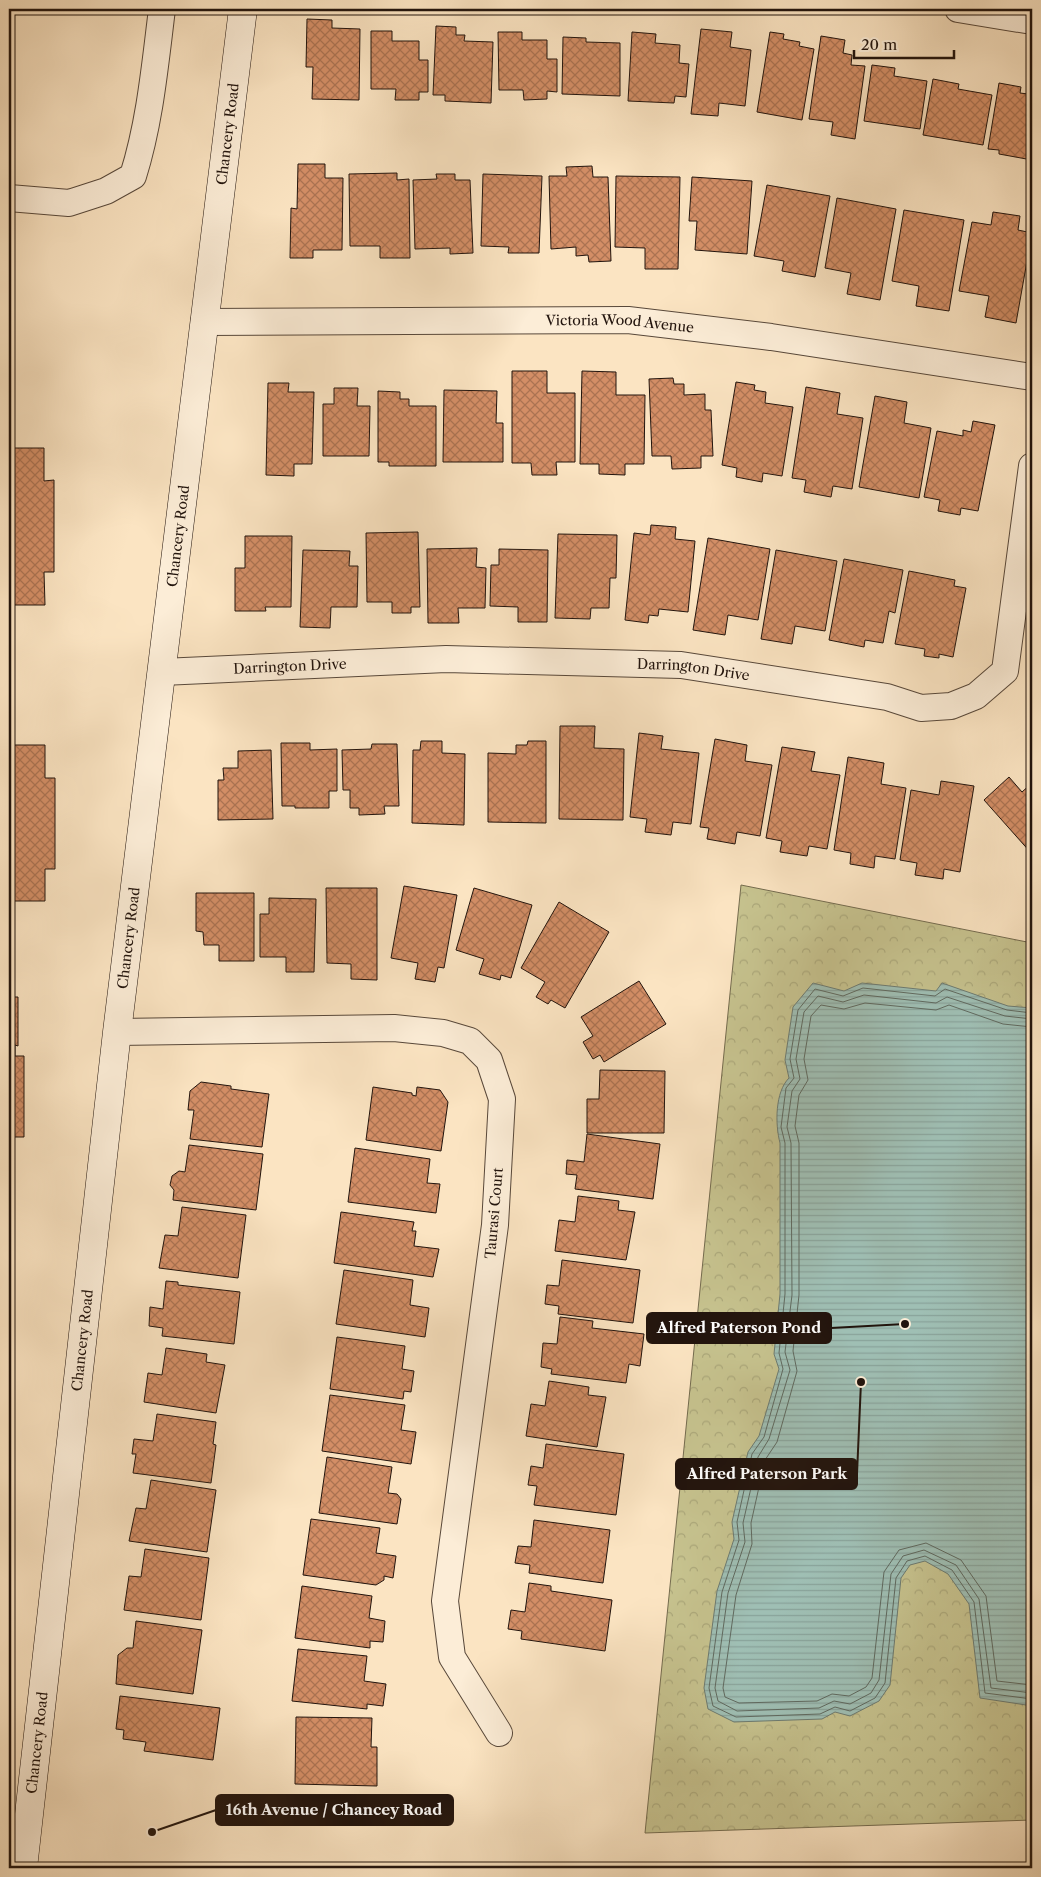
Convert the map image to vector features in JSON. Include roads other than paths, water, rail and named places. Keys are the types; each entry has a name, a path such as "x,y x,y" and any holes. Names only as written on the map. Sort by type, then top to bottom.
{"street":[{"path":"9,198 69,202 106,191 132,176 141,150 152,89 162,9"},
{"name":"Chancery Road","path":"23,1868 117,1032 243,9"},
{"path":"958,9 1032,21"},
{"name":"Victoria Wood Avenue","path":"204,322 628,320 771,337 1032,377"},
{"name":"Darrington Drive","path":"162,672 446,659 681,665 887,697 921,708 952,706 976,696 1005,671 1032,466"},
{"name":"Taurasi Court","path":"117,1032 394,1028 443,1033 461,1038 470,1042 489,1060 502,1099 495,1225 444,1601 452,1656 499,1733"}],"water":[{"path":"813,983 844,991 862,983 936,991 942,983 1008,1006 1032,1008 1032,1703 1026,1705 980,1698 969,1604 948,1574 925,1561 910,1565 901,1578 890,1685 879,1701 850,1716 835,1712 822,1719 734,1722 708,1709 704,1688 717,1591 734,1539 732,1522 748,1452 759,1436 779,1369 774,1354 780,1294 780,1143 777,1127 777,1109 781,1091 789,1078 785,1060 793,1007"}],"place":[{"name":"Alfred Paterson Pond","path":"905,1324"},
{"name":"Alfred Paterson Park","path":"861,1382"},
{"name":"16th Avenue / Chancey Road","path":"152,1832"}]}
